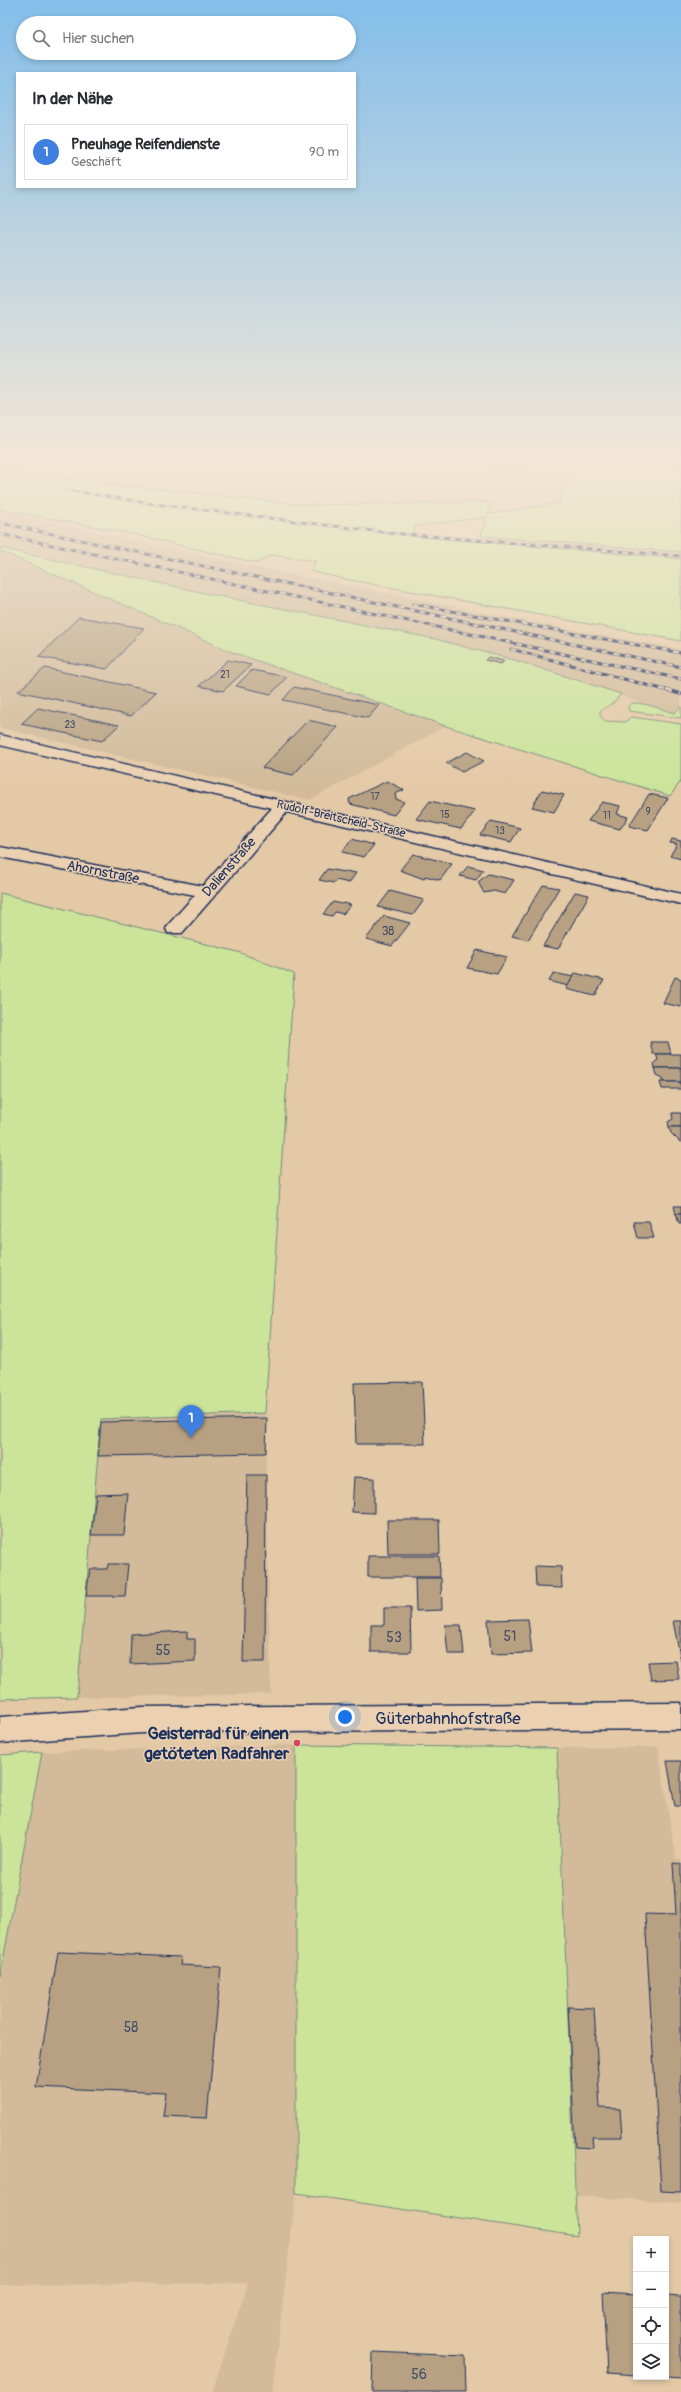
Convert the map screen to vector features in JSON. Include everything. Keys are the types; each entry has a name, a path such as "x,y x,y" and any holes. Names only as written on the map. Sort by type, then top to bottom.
{"street":[{"name":"Rudolf-Breitscheid-Straße","path":"0,740 681,900"},
{"name":"Dalienstraße","path":"175,929 282,806"},
{"name":"Ahornstraße","path":"0,852 207,892"},
{"name":"Güterbahnhofstraße","path":"0,1730 142,1720 681,1716"}],"shaded area":[{"path":"0,566 34,566 232,652 446,726 310,800 0,728"},
{"path":"81,566 249,566 552,626 681,649 681,707 675,713 657,709 579,680 514,660"},
{"path":"265,1413 271,1694 77,1697 101,1419"},
{"path":"296,1745 296,2193 272,2392 212,2392 248,2283 0,2285 0,1976 42,1752"},
{"path":"658,1747 676,1859 681,1859 681,2202 576,2196 557,1748"}],"green space":[{"path":"34,566 80,566 209,594 435,639 514,660 621,694 614,702 600,711 600,716 605,721 625,722 631,717 681,724 681,781 670,796 446,726 232,652"},
{"path":"313,566 681,566 681,641 345,579 310,571"},
{"path":"632,703 648,705 674,713 681,707 681,718 629,711 628,707"},
{"path":"0,893 238,952 294,974 265,1413 101,1419 77,1697 0,1699"},
{"path":"296,1745 557,1748 577,2236 296,2193"},
{"path":"42,1752 0,1976 0,1755"}],"building":[{"path":"79,617 144,628 107,669 38,657"},
{"path":"488,657 504,661 501,664 485,660"},
{"path":"228,660 251,665 223,691 199,686"},
{"path":"45,668 156,692 131,716 18,691"},
{"path":"252,670 287,677 271,694 236,686"},
{"path":"294,687 379,705 368,718 283,700"},
{"path":"38,708 119,725 102,741 21,724"},
{"path":"308,720 338,727 293,775 262,768"},
{"path":"467,752 484,761 462,772 446,763"},
{"path":"387,781 404,790 395,794 396,799 404,802 394,815 350,804 349,799"},
{"path":"542,790 564,795 554,812 532,807"},
{"path":"649,794 668,798 648,830 629,826"},
{"path":"430,801 475,811 461,829 416,819"},
{"path":"602,802 620,806 617,814 628,817 620,829 588,821"},
{"path":"491,821 520,828 511,842 480,835"},
{"path":"352,839 374,845 364,857 342,852"},
{"path":"672,839 681,841 681,859 670,856 677,844 670,843"},
{"path":"413,854 452,864 440,880 425,876 424,879 400,870"},
{"path":"468,866 483,870 476,880 460,876"},
{"path":"327,869 356,873 349,883 336,880 334,883 319,880"},
{"path":"488,874 514,880 505,894 494,891 484,893 478,882"},
{"path":"543,885 559,888 528,940 512,936"},
{"path":"390,891 424,900 413,915 378,907"},
{"path":"575,892 589,895 558,949 543,946"},
{"path":"333,902 351,905 343,914 335,912 332,916 323,914"},
{"path":"384,916 410,923 392,946 366,939"},
{"path":"477,950 507,957 497,974 467,968"},
{"path":"554,973 573,977 568,986 549,981"},
{"path":"575,973 604,980 595,996 566,989"},
{"path":"675,977 681,979 681,1007 663,1003"},
{"path":"650,1042 668,1042 671,1054 653,1054"},
{"path":"656,1054 681,1054 681,1068 655,1068 654,1063 658,1060"},
{"path":"655,1068 681,1068 681,1082 664,1082 663,1078 657,1075"},
{"path":"660,1082 680,1082 681,1089 662,1089"},
{"path":"672,1113 681,1113 681,1127 669,1127 668,1122 673,1119"},
{"path":"669,1127 681,1127 681,1143 671,1133"},
{"path":"674,1206 681,1206 681,1214 676,1214"},
{"path":"676,1214 681,1214 681,1224 679,1224"},
{"path":"634,1222 649,1222 654,1238 638,1238"},
{"path":"422,1382 425,1444 356,1444 354,1383"},
{"path":"267,1418 266,1453 98,1456 101,1422"},
{"path":"247,1475 266,1475 265,1662 243,1662"},
{"path":"354,1477 374,1478 374,1513 352,1512"},
{"path":"128,1493 124,1535 91,1535 96,1494"},
{"path":"387,1520 439,1520 440,1554 388,1554"},
{"path":"368,1556 439,1556 440,1577 368,1577"},
{"path":"108,1564 128,1564 125,1596 86,1596 90,1569 107,1569"},
{"path":"535,1566 561,1567 562,1588 536,1587"},
{"path":"415,1578 441,1578 442,1610 416,1611"},
{"path":"384,1608 410,1608 411,1652 371,1652 371,1625 384,1625"},
{"path":"528,1619 532,1653 491,1654 488,1620"},
{"path":"673,1621 681,1621 681,1661"},
{"path":"445,1625 461,1625 464,1654 448,1654"},
{"path":"187,1631 187,1639 195,1639 195,1661 130,1664 131,1634"},
{"path":"676,1661 679,1679 651,1680 648,1662"},
{"path":"667,1761 681,1761 681,1806 675,1806"},
{"path":"673,1863 681,1864 681,2192 661,2191 645,1914 676,1915"},
{"path":"58,1952 181,1957 180,1965 221,1967 207,2118 163,2116 166,2093 36,2087"},
{"path":"568,2007 594,2008 600,2108 620,2109 622,2137 592,2137 593,2148 575,2147"},
{"path":"603,2292 633,2294 633,2375 607,2373"},
{"path":"669,2296 681,2297 681,2378 669,2377"},
{"path":"373,2352 465,2356 466,2392 372,2392"}],"railway":[{"path":"149,566 681,679"},
{"path":"202,566 681,667"},
{"path":"413,604 681,653"},
{"path":"511,649 669,691"},
{"path":"666,690 681,694"}],"place":[{"name":"Pneuhage Reifendienste","path":"191,1438"},
{"name":"Geisterrad für einen getöteten Radfahrer","path":"297,1743"}]}
